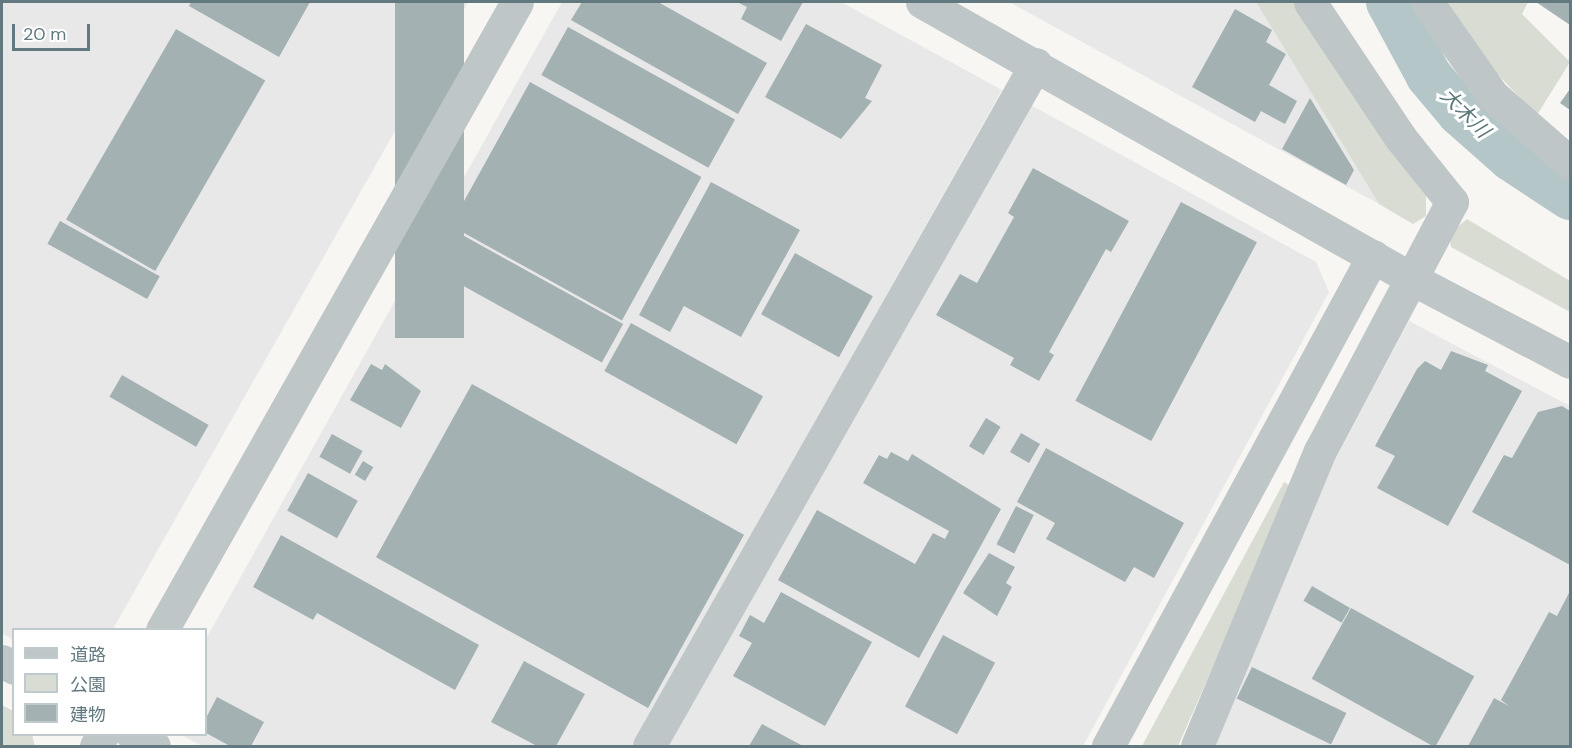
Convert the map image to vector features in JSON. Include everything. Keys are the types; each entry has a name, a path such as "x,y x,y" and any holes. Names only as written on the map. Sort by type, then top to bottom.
{"street":[{"path":"163,628 517,2"},
{"path":"922,2 1036,64 1413,280 1570,362"},
{"path":"1197,747 1320,451 1413,280 1452,202 1400,137 1310,2"},
{"path":"1427,2 1492,96 1570,163"},
{"path":"649,747 1036,64"},
{"path":"1108,747 1373,256"},
{"path":"134,736 154,747"}],"shaded area":[{"path":"2,2 468,2 114,628 12,628 12,639 2,633"},
{"path":"562,2 841,2 1002,90 632,746 202,746 183,736 207,736 207,637"},
{"path":"1009,2 1256,2 1379,204 1181,96"},
{"path":"1029,104 1316,262 1329,292 1083,746 667,746"},
{"path":"1409,321 1570,406 1570,746 1208,746 1313,502"}],"green space":[{"path":"1256,2 1297,2 1426,193 1426,216 1413,224 1379,204"},
{"path":"1438,2 1528,2 1522,14 1570,62 1537,115 1474,50"},
{"path":"1467,219 1570,281 1570,312 1451,247 1449,234"},
{"path":"1284,482 1292,487 1178,746 1142,746"},
{"path":"2,705 12,710 12,736 32,736 35,746 2,746"}],"building":[{"path":"191,2 310,2 279,57 189,6"},
{"path":"395,2 464,2 464,338 395,338"},
{"path":"582,2 658,2 767,63 738,114 571,20"},
{"path":"737,2 803,2 781,41 741,19 747,7"},
{"path":"1536,2 1570,2 1570,25"},
{"path":"1235,9 1272,30 1266,42 1286,54 1269,85 1297,101 1285,124 1261,111 1255,122 1192,87"},
{"path":"806,24 882,65 865,98 872,101 841,139 765,97"},
{"path":"568,27 735,120 708,168 541,75"},
{"path":"176,29 265,80 155,271 66,220"},
{"path":"530,82 701,177 622,320 450,225"},
{"path":"1570,89 1570,110 1560,103"},
{"path":"1310,98 1354,170 1346,185 1282,149"},
{"path":"1033,168 1129,221 1111,252 1106,249 1049,352 1054,355 1039,381 1010,365 1014,358 936,315 960,274 977,283 1014,217 1008,213"},
{"path":"711,182 800,230 741,337 684,306 670,332 639,315"},
{"path":"1181,202 1257,242 1151,441 1075,401"},
{"path":"60,221 160,276 147,299 47,244"},
{"path":"457,232 623,324 602,363 436,270"},
{"path":"795,253 873,296 839,357 761,314"},
{"path":"631,323 763,396 736,444 604,371"},
{"path":"1451,351 1488,365 1485,371 1522,391 1448,526 1377,488 1395,456 1375,446 1417,369 1425,361 1441,370"},
{"path":"371,364 382,370 385,364 421,391 401,428 350,400"},
{"path":"122,375 209,425 196,447 110,397"},
{"path":"472,384 744,535 648,708 376,557"},
{"path":"1562,406 1570,411 1570,565 1472,512 1504,455 1512,458 1538,412"},
{"path":"986,418 1001,427 984,455 969,446"},
{"path":"1021,433 1040,444 1029,463 1010,452"},
{"path":"332,434 363,451 350,474 319,457"},
{"path":"1046,448 1184,523 1154,578 1134,567 1125,582 1046,539 1055,523 1017,502"},
{"path":"891,452 908,461 912,454 1001,509 919,658 778,580 817,510 915,564 933,533 945,539 949,531 863,483 879,455 887,459"},
{"path":"363,461 373,467 365,481 355,475"},
{"path":"308,473 358,501 337,538 287,511"},
{"path":"1016,506 1034,515 1014,553 996,544"},
{"path":"281,535 479,645 455,690 317,613 313,620 253,587"},
{"path":"989,553 1015,567 1006,583 1012,587 997,616 963,593"},
{"path":"1312,586 1350,608 1342,623 1304,601"},
{"path":"1570,591 1570,746 1468,746 1494,698 1509,706 1501,700 1549,612 1557,616"},
{"path":"781,592 872,642 825,726 733,676 752,643 739,636 750,615 764,623"},
{"path":"1351,608 1474,676 1436,746 1312,679"},
{"path":"943,635 995,663 957,734 905,707"},
{"path":"524,661 585,694 556,746 537,746 491,722"},
{"path":"1252,667 1346,713 1331,744 1237,698"},
{"path":"217,697 264,722 251,746 230,746 207,734 207,716"},
{"path":"762,724 803,746 749,746"}],"waterway":[{"name":"大木川","path":"1389,2 1429,76 1460,113 1511,158 1570,197"}]}
